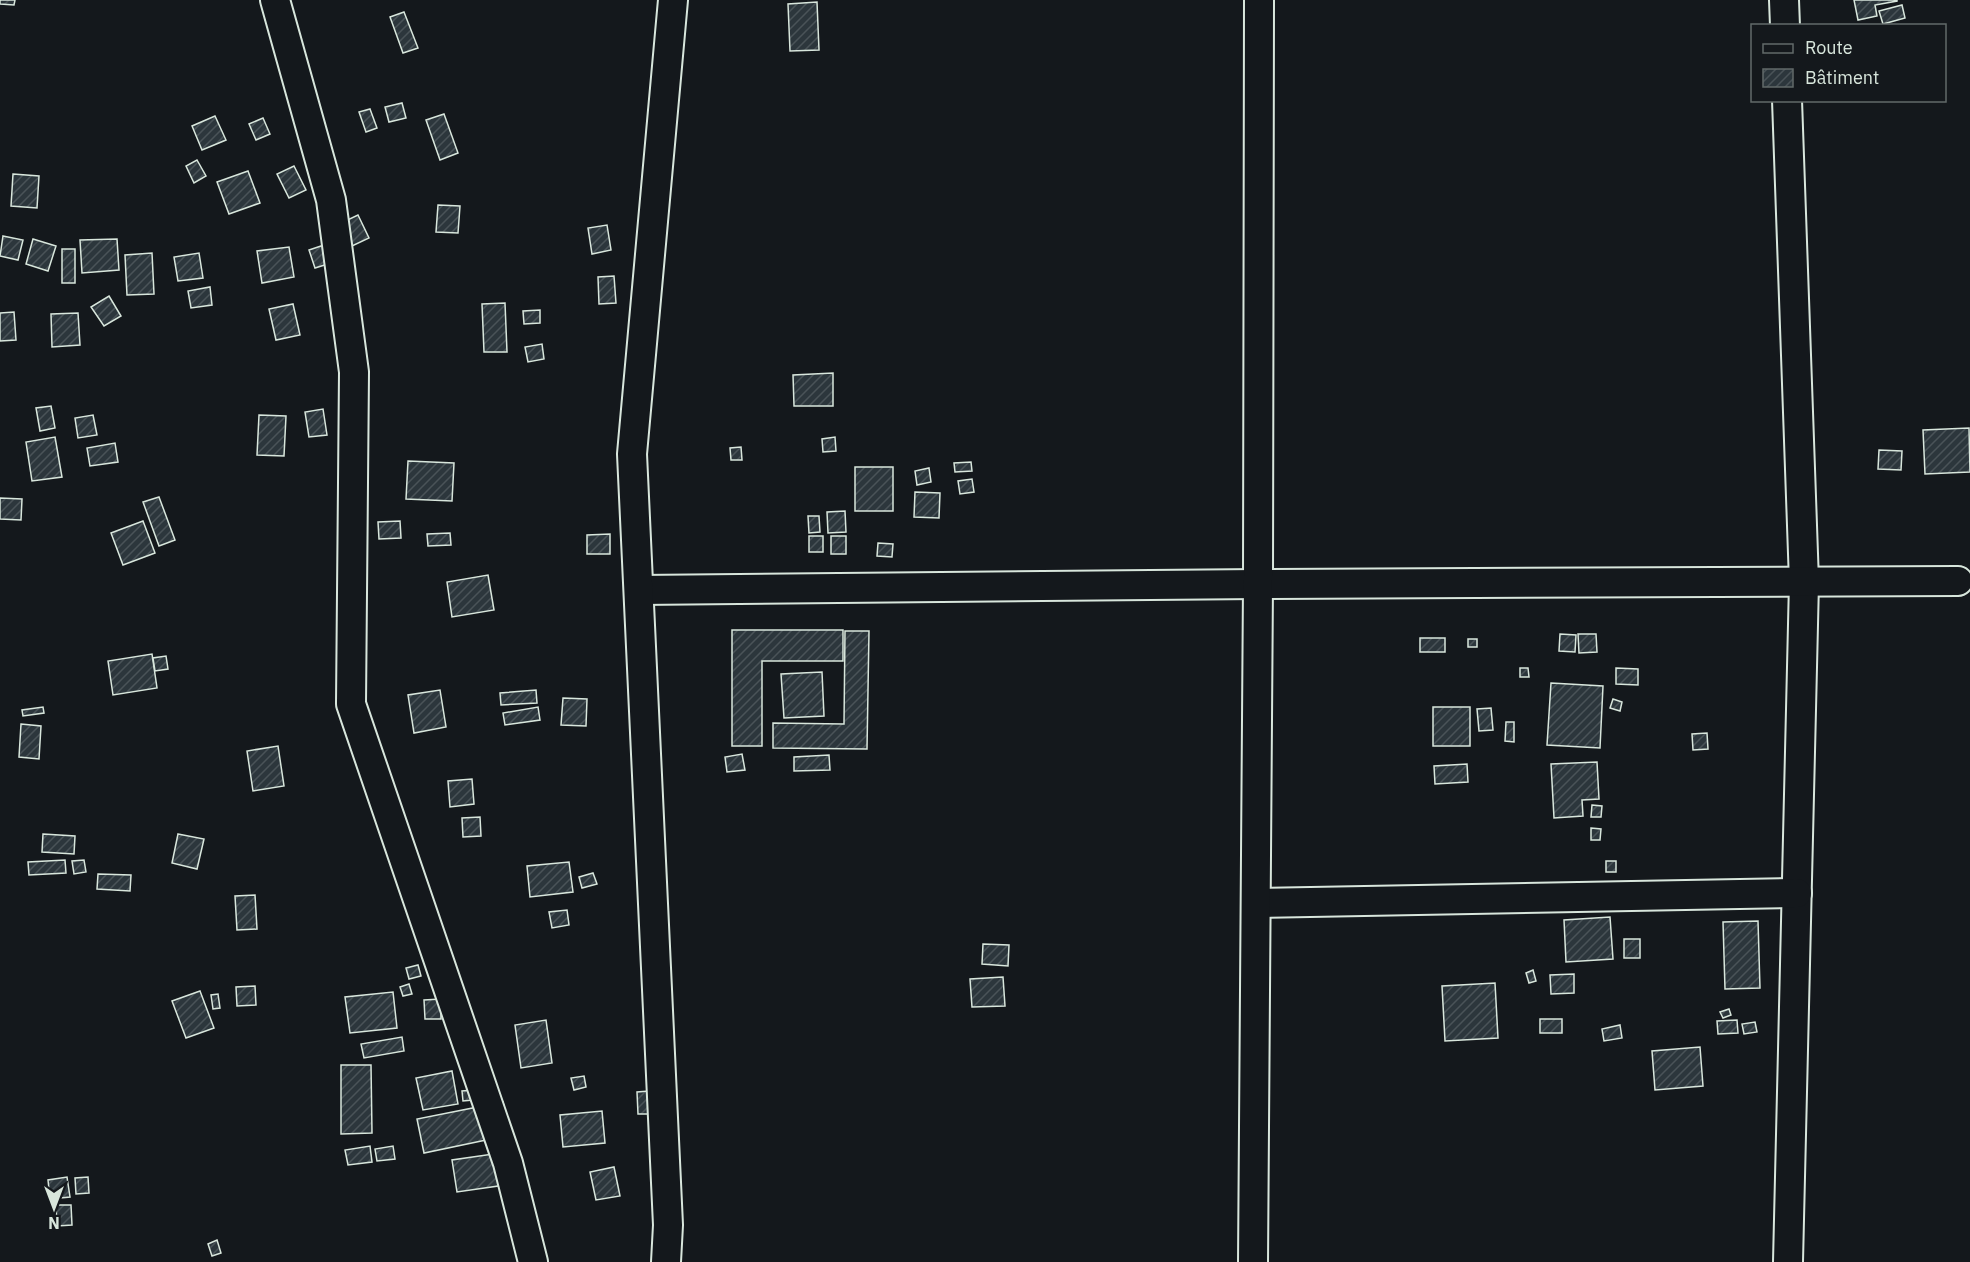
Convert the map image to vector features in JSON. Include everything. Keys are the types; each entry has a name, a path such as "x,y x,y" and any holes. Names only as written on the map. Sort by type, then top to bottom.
{"street":[{"path":"275,0 331,200 354,372 351,704 508,1163 533,1262"},
{"path":"666,1262 668,1213 632,454 673,0"},
{"path":"1253,1262 1259,0"},
{"path":"1784,0 1785,24"},
{"path":"1787,102 1804,582 1788,1262"},
{"path":"639,590 1958,581"},
{"path":"1256,903 1797,893"}],"building":[{"path":"0,0 15,0 14,5 0,4"},
{"path":"1854,0 1897,1 1875,5 1877,16 1858,20"},
{"path":"817,2 819,50 790,51 788,4"},
{"path":"1902,5 1905,18 1883,24 1879,11"},
{"path":"404,12 418,48 403,53 390,17"},
{"path":"402,103 406,118 389,122 385,107"},
{"path":"370,109 377,128 366,132 359,112"},
{"path":"444,114 458,153 440,160 426,120"},
{"path":"215,116 226,140 202,150 192,126"},
{"path":"263,118 270,134 256,140 249,124"},
{"path":"197,160 206,176 194,183 186,166"},
{"path":"294,166 306,190 289,198 277,174"},
{"path":"248,171 260,203 229,214 217,182"},
{"path":"13,174 39,176 37,208 11,206"},
{"path":"438,205 460,206 458,233 436,232"},
{"path":"358,215 369,238 352,246 341,223"},
{"path":"607,225 611,250 592,254 588,228"},
{"path":"3,236 23,240 18,260 0,256"},
{"path":"33,239 56,246 48,271 26,264"},
{"path":"117,239 119,270 82,273 80,240"},
{"path":"324,245 331,263 315,268 309,250"},
{"path":"289,247 294,277 262,283 257,251"},
{"path":"62,249 75,249 75,283 62,283"},
{"path":"152,253 154,294 127,295 125,255"},
{"path":"199,253 203,278 178,281 174,257"},
{"path":"614,276 616,303 599,304 598,277"},
{"path":"210,287 212,305 191,308 188,291"},
{"path":"109,296 121,316 104,326 91,307"},
{"path":"505,303 507,352 484,352 482,304"},
{"path":"293,304 300,335 276,340 269,309"},
{"path":"540,310 540,323 524,324 523,311"},
{"path":"14,312 16,340 0,341 0,313"},
{"path":"78,313 80,345 52,347 51,314"},
{"path":"542,344 544,359 528,362 525,347"},
{"path":"833,373 833,406 794,406 793,375"},
{"path":"51,406 55,428 40,431 36,408"},
{"path":"323,409 327,435 309,437 305,412"},
{"path":"93,415 97,435 78,438 75,418"},
{"path":"259,415 286,416 284,456 257,455"},
{"path":"1969,428 1970,472 1925,474 1923,430"},
{"path":"55,437 62,477 32,481 26,442"},
{"path":"835,437 836,451 823,452 822,439"},
{"path":"115,443 118,462 90,466 87,448"},
{"path":"741,447 742,460 731,460 730,448"},
{"path":"1879,450 1902,451 1901,470 1878,469"},
{"path":"408,461 454,463 452,501 406,499"},
{"path":"971,462 972,471 955,472 954,463"},
{"path":"855,467 893,467 893,511 855,511"},
{"path":"929,468 931,482 917,485 915,471"},
{"path":"972,479 974,492 960,494 958,481"},
{"path":"915,492 940,493 939,518 914,517"},
{"path":"159,497 175,540 159,546 143,502"},
{"path":"0,498 22,499 21,520 0,519"},
{"path":"845,511 846,532 828,533 827,512"},
{"path":"808,516 819,516 820,532 809,533"},
{"path":"143,521 155,553 123,565 111,533"},
{"path":"400,521 401,538 379,539 378,522"},
{"path":"450,533 451,545 428,546 427,534"},
{"path":"610,534 610,554 587,554 587,535"},
{"path":"809,536 823,536 823,552 809,552"},
{"path":"831,536 846,536 846,554 831,554"},
{"path":"878,543 893,544 892,557 877,556"},
{"path":"488,575 494,610 452,617 447,582"},
{"path":"732,630 843,630 843,661 762,661 762,746 732,746"},
{"path":"845,631 869,631 867,749 773,748 773,723 844,724"},
{"path":"1560,634 1576,635 1575,652 1559,651"},
{"path":"1578,634 1596,634 1597,652 1579,653"},
{"path":"1420,638 1445,638 1445,652 1420,652"},
{"path":"1468,639 1477,639 1477,647 1468,647"},
{"path":"152,654 157,688 113,695 108,661"},
{"path":"166,656 168,669 155,671 153,658"},
{"path":"1520,668 1528,668 1529,677 1520,677"},
{"path":"1616,668 1638,669 1638,685 1616,684"},
{"path":"822,672 824,716 784,718 781,674"},
{"path":"1551,683 1603,686 1600,748 1547,745"},
{"path":"440,690 446,727 414,733 408,695"},
{"path":"536,690 537,703 501,705 500,693"},
{"path":"563,698 587,699 586,726 561,725"},
{"path":"1613,699 1622,702 1620,711 1610,708"},
{"path":"43,707 44,713 23,716 22,710"},
{"path":"538,707 540,720 505,725 503,713"},
{"path":"1433,707 1470,707 1470,746 1433,746"},
{"path":"1491,708 1493,730 1479,731 1477,709"},
{"path":"1506,722 1514,722 1514,742 1505,741"},
{"path":"21,724 41,726 39,759 19,757"},
{"path":"1707,733 1708,749 1693,750 1692,734"},
{"path":"278,746 284,786 253,791 247,751"},
{"path":"742,754 745,770 727,772 725,757"},
{"path":"829,755 830,770 794,771 794,757"},
{"path":"1597,762 1599,799 1582,800 1583,816 1554,818 1551,764"},
{"path":"1467,764 1468,782 1435,784 1434,766"},
{"path":"472,779 474,804 450,807 448,781"},
{"path":"1592,805 1602,806 1601,817 1591,817"},
{"path":"480,817 481,836 463,837 462,818"},
{"path":"1591,828 1601,829 1600,840 1591,840"},
{"path":"43,834 75,836 74,854 42,852"},
{"path":"178,834 204,839 197,869 172,863"},
{"path":"65,860 66,873 29,875 28,862"},
{"path":"84,860 86,872 74,874 72,861"},
{"path":"1606,861 1616,861 1616,872 1606,872"},
{"path":"569,862 573,892 530,897 527,866"},
{"path":"593,873 597,884 582,888 579,877"},
{"path":"98,874 131,875 130,891 97,889"},
{"path":"255,895 257,929 237,930 235,896"},
{"path":"567,910 569,925 552,928 549,912"},
{"path":"1610,917 1613,959 1566,962 1564,920"},
{"path":"1758,921 1760,988 1725,989 1723,922"},
{"path":"1624,939 1640,939 1640,958 1624,958"},
{"path":"983,944 1009,945 1008,966 982,964"},
{"path":"418,965 421,976 409,979 406,968"},
{"path":"1533,970 1536,981 1529,983 1526,973"},
{"path":"1574,974 1574,993 1551,994 1550,975"},
{"path":"1003,977 1005,1006 972,1007 970,979"},
{"path":"1495,983 1498,1038 1445,1041 1442,986"},
{"path":"409,984 412,994 403,996 400,987"},
{"path":"255,986 256,1005 237,1006 236,987"},
{"path":"200,991 214,1028 186,1038 172,1001"},
{"path":"393,992 397,1028 350,1033 345,997"},
{"path":"218,994 220,1008 213,1009 211,995"},
{"path":"441,999 441,1019 425,1019 424,1000"},
{"path":"1729,1009 1731,1015 1723,1018 1720,1012"},
{"path":"1540,1019 1562,1019 1562,1033 1540,1033"},
{"path":"546,1020 552,1063 521,1068 515,1025"},
{"path":"1737,1020 1738,1033 1718,1034 1717,1021"},
{"path":"1755,1022 1757,1032 1744,1034 1742,1024"},
{"path":"1620,1025 1622,1038 1604,1041 1602,1029"},
{"path":"402,1037 404,1051 364,1058 361,1044"},
{"path":"1700,1047 1703,1086 1655,1090 1652,1051"},
{"path":"341,1065 371,1065 372,1133 341,1134"},
{"path":"452,1071 458,1104 423,1110 416,1078"},
{"path":"584,1076 586,1087 574,1090 571,1078"},
{"path":"472,1090 473,1100 463,1101 462,1091"},
{"path":"649,1091 650,1114 638,1114 637,1092"},
{"path":"503,1102 510,1135 424,1153 417,1119"},
{"path":"602,1111 605,1143 563,1147 560,1115"},
{"path":"370,1146 372,1162 348,1165 345,1150"},
{"path":"393,1146 395,1159 377,1161 375,1149"},
{"path":"500,1153 505,1185 457,1192 452,1160"},
{"path":"614,1167 620,1196 596,1200 590,1172"},
{"path":"67,1177 70,1197 50,1199 48,1180"},
{"path":"88,1177 89,1193 76,1194 75,1178"},
{"path":"56,1205 71,1205 72,1225 57,1226"},
{"path":"217,1240 221,1253 212,1256 208,1244"}]}
